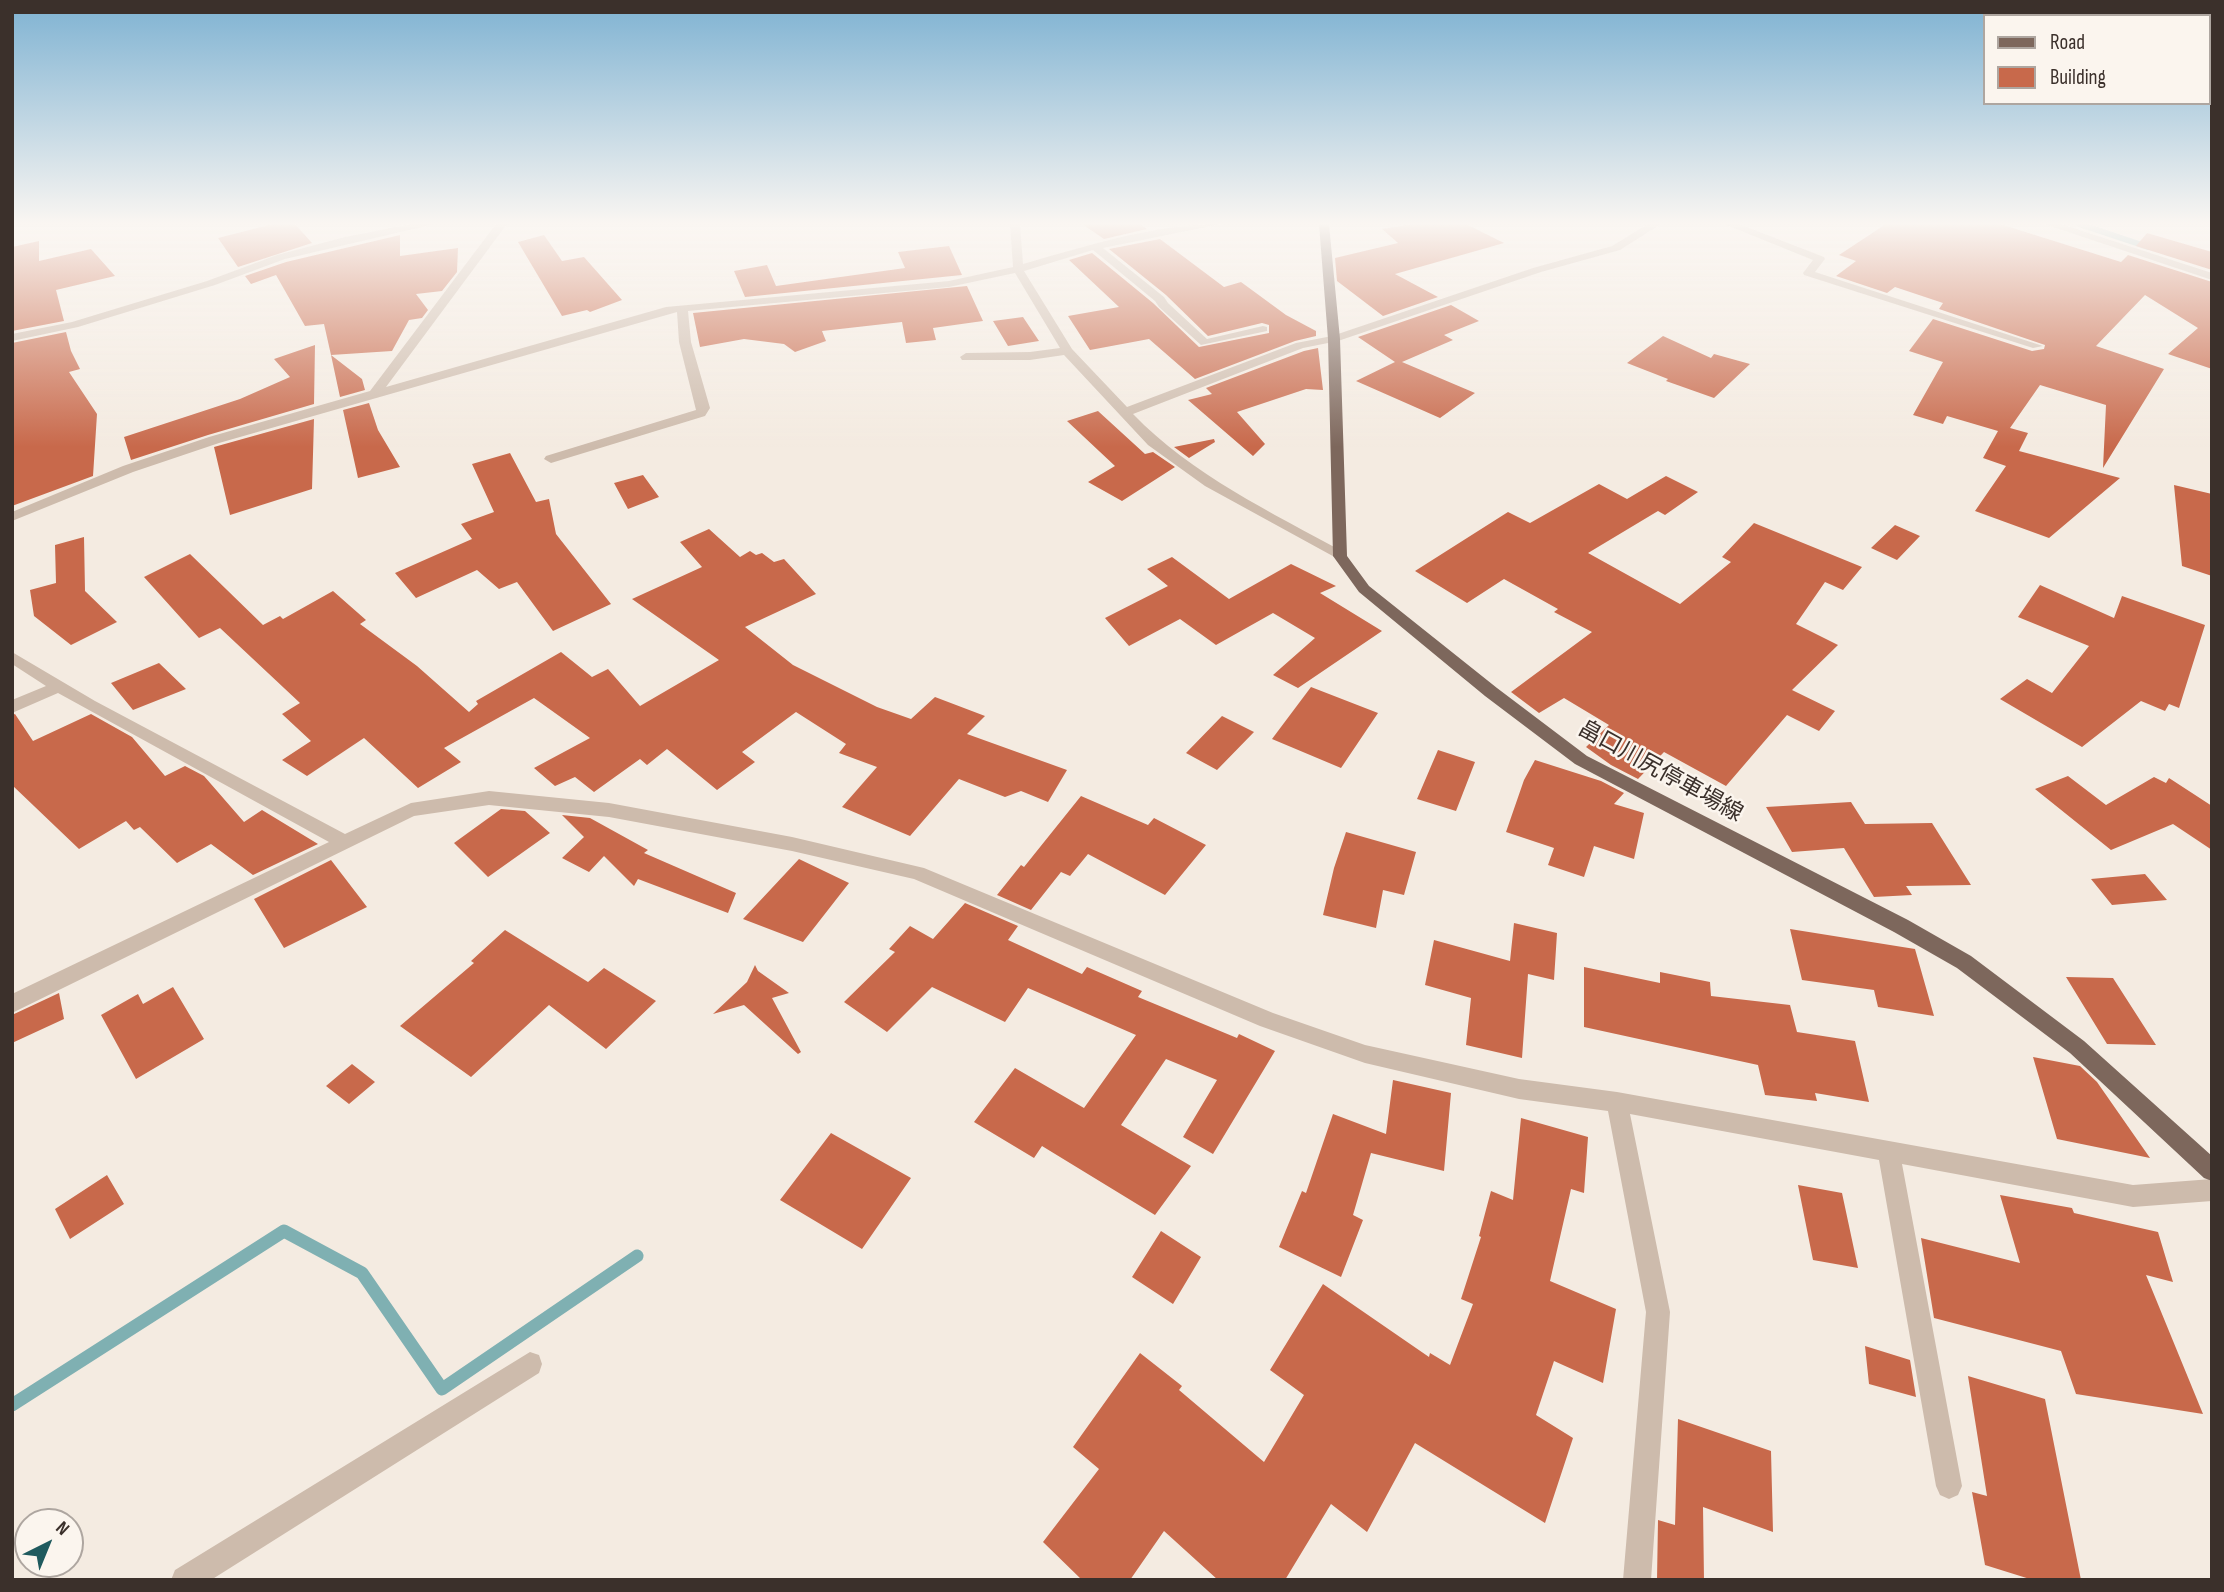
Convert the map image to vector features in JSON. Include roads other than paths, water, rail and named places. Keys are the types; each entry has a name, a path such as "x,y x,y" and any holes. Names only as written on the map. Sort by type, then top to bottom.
{"main road":[{"path":"1330,298 1334,339 1339,556"},
{"name":"畠口川尻停車場線","path":"1339,556 1364,589 1397,617 1581,760 1876,913 1964,962 2077,1047 2212,1171"}],"street":[{"path":"12,338 74,325 161,298"},
{"path":"375,393 447,298"},
{"path":"15,514 190,448 375,393 682,308 809,298"},
{"path":"1036,298 1068,351 1153,442 1210,483 1339,556"},
{"path":"1159,298 1163,306 1205,343 1263,329"},
{"path":"1126,411 1300,345 1334,339 1453,298"},
{"path":"1888,298 2038,346"},
{"path":"551,459 701,413 704,408 685,342 682,308"},
{"path":"966,357 1030,356 1068,351"},
{"path":"12,656 58,687 343,841"},
{"path":"12,707 58,687"},
{"path":"12,1004 411,810 489,798 609,810 792,844 917,873 1267,1020 1364,1054 1519,1089 1617,1102 2133,1196 2212,1190"},
{"path":"1617,1102 1658,1312 1637,1580"},
{"path":"1889,1152 1949,1486"},
{"path":"185,1580 530,1364"}],"waterway":[{"path":"12,1405 284,1231 362,1273 442,1389 637,1256"}]}
